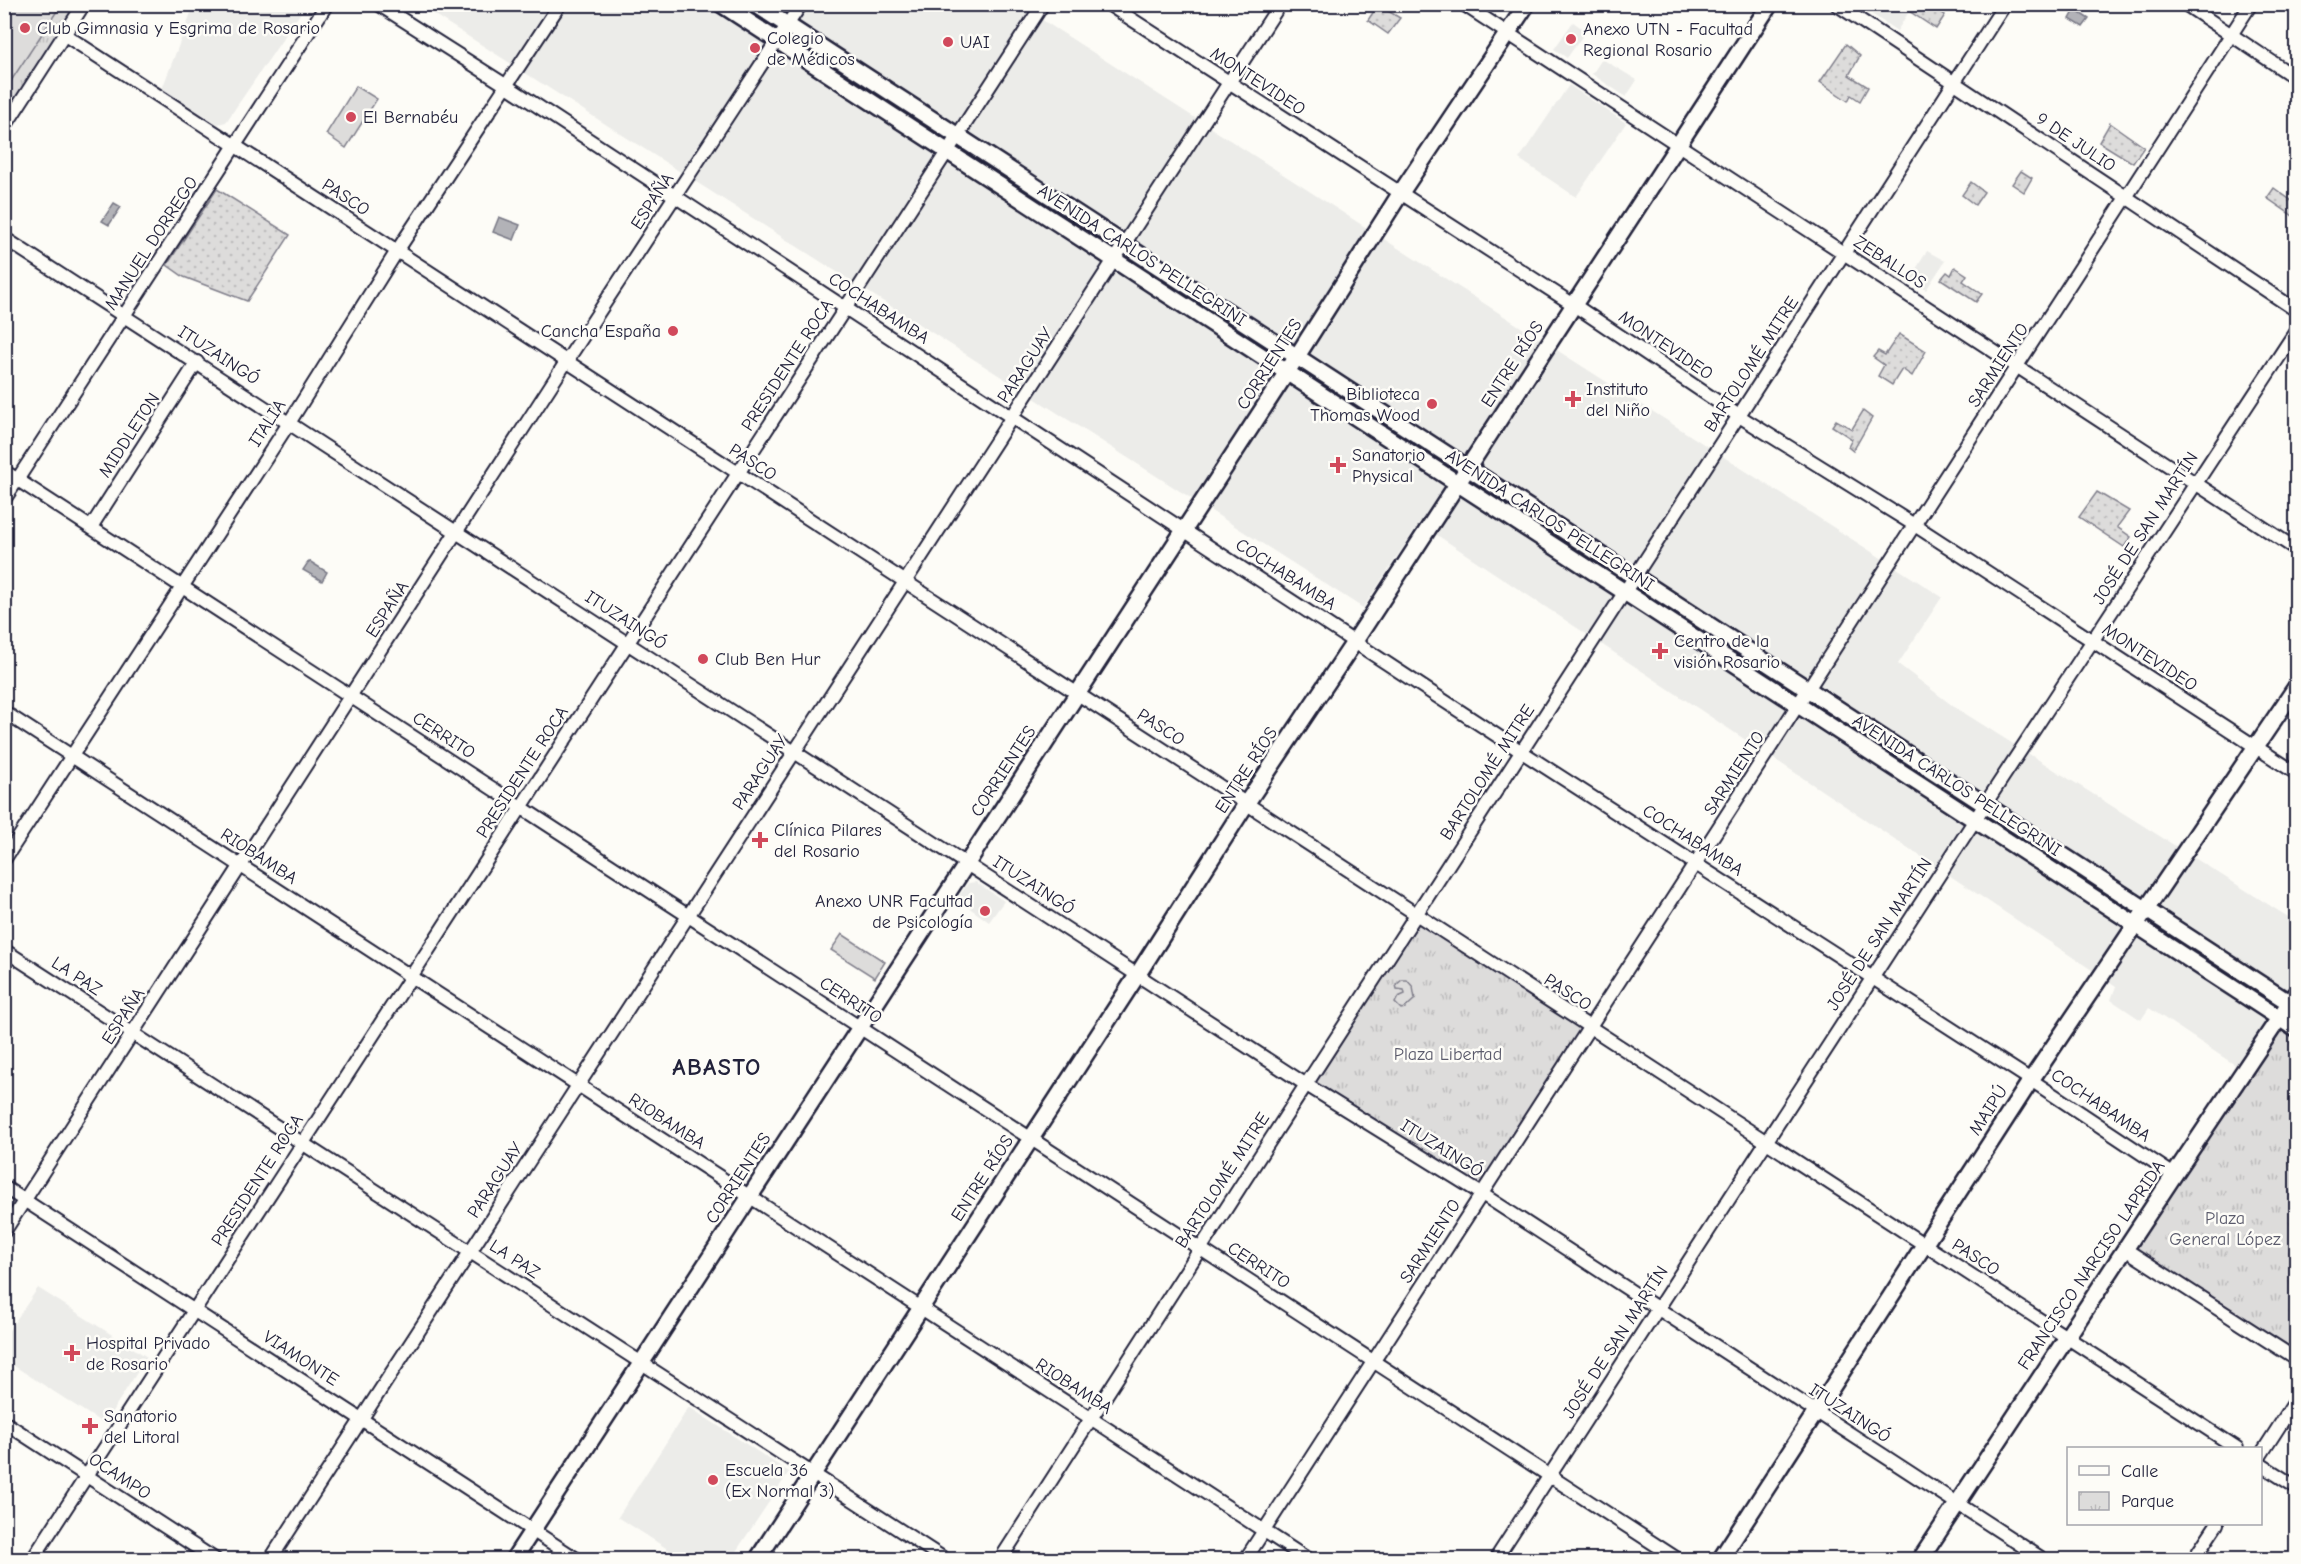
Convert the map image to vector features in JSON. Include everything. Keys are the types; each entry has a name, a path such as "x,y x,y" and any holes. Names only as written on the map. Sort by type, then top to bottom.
{"main road":[{"name":"AVENIDA CARLOS PELLEGRINI","path":"721,4 2296,1029"},
{"name":"AVENIDA CARLOS PELLEGRINI","path":"755,4 1985,804 2294,1001"},
{"name":"CORRIENTES","path":"513,1560 1185,530 1400,194 1527,4"},
{"name":"ENTRE RÍOS","path":"757,1560 1246,804 1355,641 1770,4"},
{"name":"MAIPÚ","path":"1720,1560 2031,1080 2296,687"},
{"name":"FRANCISCO NARCISO LAPRIDA","path":"1920,1560 2174,1175 2280,1018 2294,1001"}],"street":[{"path":"4,128 84,4"},
{"name":"MANUEL DORREGO","path":"4,500 327,4"},
{"name":"COCHABAMBA","path":"378,4 2174,1175"},
{"name":"ITALIA","path":"4,860 289,423 397,251 560,4"},
{"name":"ESPAÑA","path":"4,1232 458,533 566,362 801,4"},
{"name":"PRESIDENTE ROCA","path":"32,1560 1043,4"},
{"name":"MONTEVIDEO","path":"1108,4 1574,305 1739,416 1916,526 2296,773"},
{"name":"PARAGUAY","path":"270,1560 1280,4"},
{"name":"ZEBALLOS","path":"1463,4 2296,549"},
{"name":"9 DE JULIO","path":"1836,4 2296,310"},
{"name":"BARTOLOMÉ MITRE","path":"1000,1560 1305,1084 1636,577 2005,4"},
{"path":"2185,4 2296,78"},
{"name":"SARMIENTO","path":"1245,1560 1589,1027 1800,706 2251,4"},
{"name":"PASCO","path":"65,35 2234,1447"},
{"name":"ITUZAINGÓ","path":"4,238 1305,1084 1482,1194 2044,1560"},
{"name":"JOSÉ DE SAN MARTÍN","path":"1495,1560 1975,819 2296,331"},
{"name":"MIDDLETON","path":"91,527 197,362"},
{"name":"CERRITO","path":"4,471 1678,1560"},
{"name":"RIOBAMBA","path":"4,712 1309,1560"},
{"name":"LA PAZ","path":"4,950 946,1560"},
{"name":"VIAMONTE","path":"4,1187 578,1560"},
{"path":"2125,1249 2296,1359"},
{"path":"2262,1453 2296,1400"},
{"name":"OCAMPO","path":"4,1422 216,1560"},
{"path":"2262,1465 2296,1487"},
{"path":"2193,1560 2216,1525"}],"shaded area":[{"path":"1913,4 1897,31 1870,13 1875,5"},
{"path":"194,5 306,5 226,122 218,124 162,89"},
{"path":"419,5 1019,5 1942,597 1898,664 1953,706 2296,922 2296,1032 2280,1018 2235,1065 2149,1008 2141,1020 2111,1000 2116,986 1419,523 1363,608"},
{"path":"2075,10 2089,19 2083,27 2070,19"},
{"name":"Anexo UTN - Facultad Regional Rosario","path":"1573,22 1586,31 1567,58 1554,49"},
{"path":"1602,59 1637,80 1626,97 1592,74"},
{"path":"1569,85 1626,123 1576,197 1519,159"},
{"path":"114,203 121,207 109,225 102,221"},
{"path":"499,217 520,225 514,240 493,232"},
{"path":"1927,251 1945,261 1926,290 1910,279"},
{"path":"309,561 327,572 322,581 303,570"},
{"name":"Anexo UNR Facultad de Psicología","path":"976,882 1004,901 989,922 957,899 968,883"},
{"name":"Hospital Privado de Rosario","path":"38,1288 147,1357 104,1424 5,1360 5,1336"},
{"name":"Escuela 36 (Ex Normal 3)","path":"689,1407 789,1472 731,1559 683,1559 618,1517"}],"green space":[{"path":"5,5 84,5 5,128"},
{"name":"Club Gimnasia y Esgrima de Rosario","path":"5,5 61,5 5,90"},
{"path":"721,5 755,5 2296,1007 2296,1029"},
{"path":"1378,5 1400,18 1388,34 1368,20"},
{"path":"1913,5 1934,5 1933,7 1945,15 1936,29 1909,11"},
{"path":"1846,44 1860,56 1849,75 1868,87 1860,101 1851,95 1848,101 1820,82"},
{"name":"El Bernabéu","path":"356,86 377,99 346,148 326,134"},
{"path":"2110,123 2144,147 2133,163 2099,142"},
{"path":"2021,171 2032,178 2024,192 2012,184"},
{"path":"1971,182 1984,192 1975,205 1962,195"},
{"path":"2274,188 2296,204 2296,218 2267,198"},
{"path":"217,189 290,235 247,301 184,277 167,265"},
{"path":"1955,267 1967,275 1963,281 1982,294 1976,302 1941,279 1947,272 1951,275"},
{"path":"1899,334 1926,351 1912,376 1902,369 1892,385 1878,376 1884,365 1873,357 1878,351 1885,355"},
{"path":"1863,411 1872,418 1853,451 1848,447 1852,439 1832,426 1836,420 1852,429"},
{"path":"2097,492 2129,511 2117,527 2131,537 2124,547 2079,517"},
{"name":"Plaza Libertad","path":"1415,914 1589,1027 1482,1194 1305,1084"},
{"path":"842,934 885,962 875,978 831,950"},
{"path":"1402,980 1407,980 1413,987 1415,999 1401,1009 1395,1003 1398,997 1405,994 1404,990 1397,989 1396,985"},
{"name":"Plaza General López","path":"2280,1018 2296,1029 2296,1359 2125,1249"}],"place":[{"name":"Club Gimnasia y Esgrima de Rosario","path":"25,28"},
{"name":"Anexo UTN - Facultad Regional Rosario","path":"1571,39"},
{"name":"UAI","path":"948,42"},
{"name":"Colegio de Médicos","path":"755,48"},
{"name":"El Bernabéu","path":"351,117"},
{"name":"Cancha España","path":"673,331"},
{"name":"Instituto del Niño","path":"1573,399"},
{"name":"Biblioteca Thomas Wood","path":"1432,404"},
{"name":"Sanatorio Physical","path":"1338,465"},
{"name":"Centro de la visión Rosario","path":"1660,651"},
{"name":"Club Ben Hur","path":"703,659"},
{"name":"Clínica Pilares del Rosario","path":"760,840"},
{"name":"Anexo UNR Facultad de Psicología","path":"985,911"},
{"name":"Hospital Privado de Rosario","path":"72,1353"},
{"name":"Sanatorio del Litoral","path":"90,1426"},
{"name":"Escuela 36 (Ex Normal 3)","path":"713,1480"}],"district":[{"name":"ABASTO","path":"717,1067"}]}
